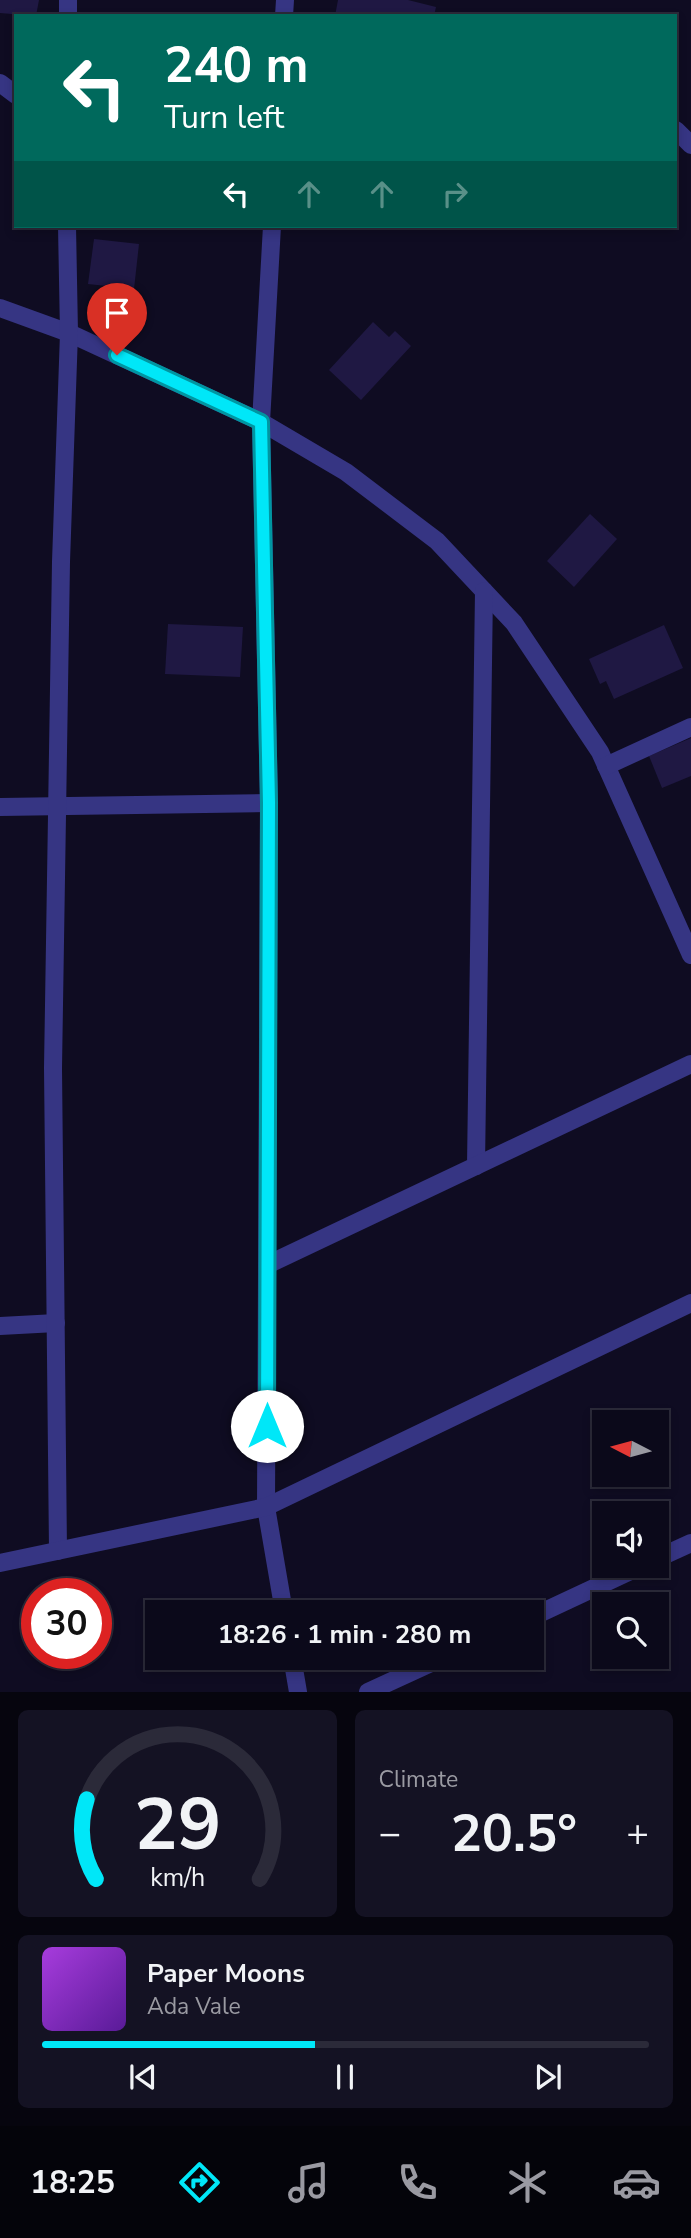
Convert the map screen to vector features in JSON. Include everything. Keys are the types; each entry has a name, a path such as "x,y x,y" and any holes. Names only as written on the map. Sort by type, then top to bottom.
{"street":[{"path":"677,131 691,145"},
{"path":"58,1551 53,1068 61,562 69,333 67,228"},
{"path":"272,228 261,422 269,803 266,1507 282,1600"},
{"path":"0,308 69,333 261,422 346,472 437,541 514,624 600,752 691,955"},
{"path":"476,1166 484,591"},
{"path":"606,766 691,727"},
{"path":"0,807 269,803"},
{"path":"267,1265 691,1065"},
{"path":"0,1563 266,1507 691,1303"},
{"path":"0,1326 55,1323"},
{"path":"669,1553 691,1544"},
{"path":"544,1611 616,1578"},
{"path":"294,1670 298,1692"},
{"path":"368,1692 416,1670"}],"building":[{"path":"0,0 39,0 36,14 0,13"},
{"path":"338,0 408,0 436,7 434,14 335,14"},
{"path":"94,239 139,244 134,289 88,284"},
{"path":"373,322 389,337 395,331 411,346 361,400 329,370"},
{"path":"590,514 617,539 574,587 547,561"},
{"path":"168,624 243,627 240,677 165,674"},
{"path":"664,625 683,668 614,699 606,681 600,684 589,659"},
{"path":"691,738 691,776 662,788 649,756"}],"route":[{"path":"117,355 261,422 269,803 267,1426"}]}
